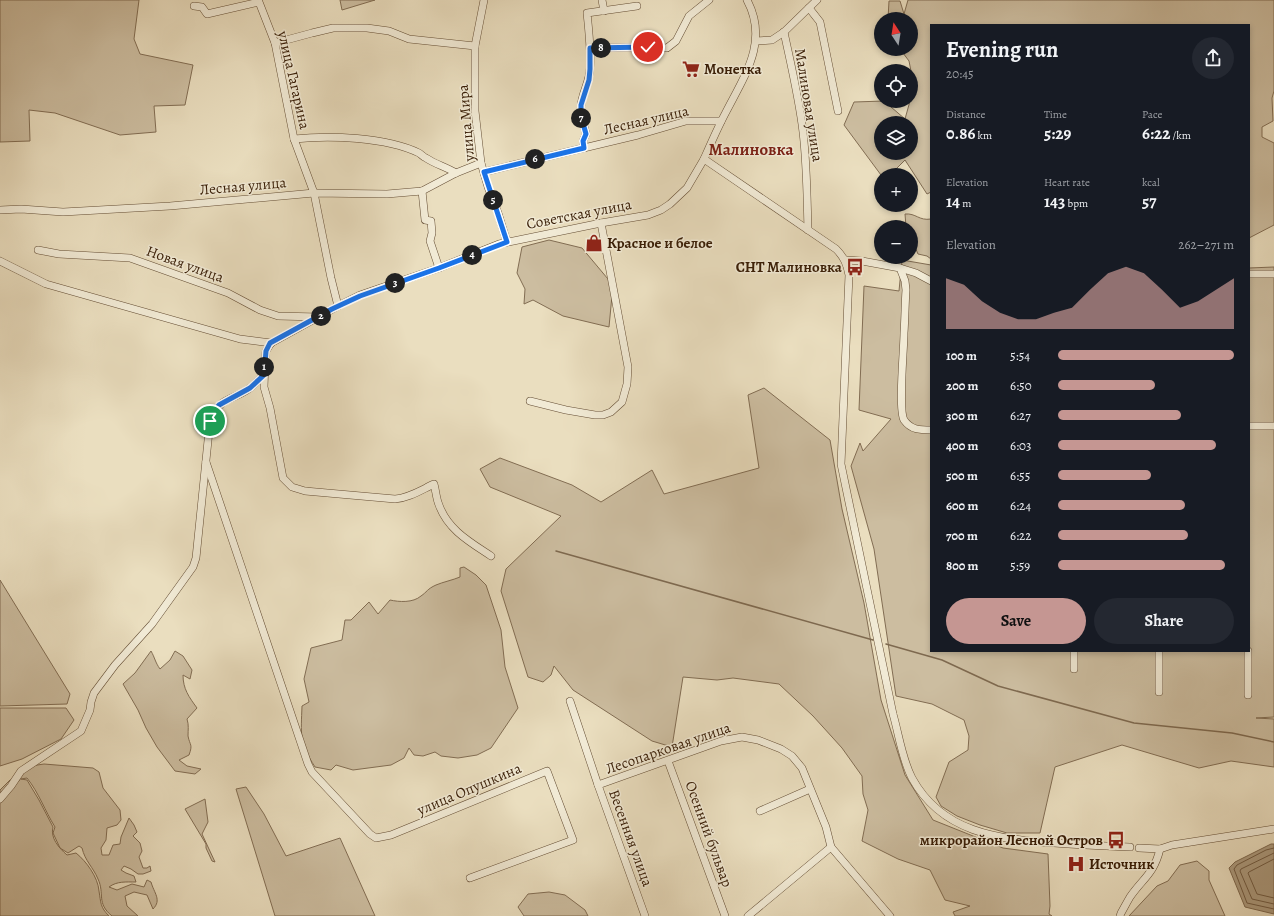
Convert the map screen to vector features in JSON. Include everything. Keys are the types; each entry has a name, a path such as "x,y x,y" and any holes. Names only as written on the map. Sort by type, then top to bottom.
{"street":[{"name":"улица Мира","path":"484,0 475,46 475,111 484,172 507,242"},
{"path":"602,0 604,11"},
{"path":"590,48 667,48 676,41 689,16 709,0"},
{"name":"Советская улица","path":"270,343 338,306 369,292 439,268 507,242 648,215 661,210 670,204 687,188 704,159 748,69 756,41 757,27 751,7 747,0"},
{"path":"756,41 772,40 784,32 817,0"},
{"name":"улица Гагарина","path":"194,6 202,7 208,14 259,2 275,43 294,139 314,193 338,306"},
{"path":"584,148 583,141 586,134 581,116 581,105 589,80 590,69 587,13 637,6"},
{"name":"Малиновая улица","path":"809,8 820,22 838,111"},
{"path":"275,43 334,28 367,28 389,32 409,40 475,46"},
{"name":"Малиновая улица","path":"784,32 803,132 808,230"},
{"name":"Лесная улица","path":"484,172 638,135 686,121 721,122"},
{"name":"улица Гагарина","path":"294,139 324,137 362,139 396,144 420,153 424,158 456,173"},
{"path":"704,159 836,249 846,260 849,275 841,464 893,714 906,763 912,777 926,799 937,810 957,823 982,832 1006,839 1130,847"},
{"name":"Лесная улица","path":"0,210 21,209 63,212 170,206 314,193 387,194 422,191 456,173 482,163"},
{"path":"422,191 425,220 431,221 432,233 430,241 439,268"},
{"path":"530,401 566,410 603,415 611,412 622,402 627,384 628,367 601,223"},
{"name":"Новая улица","path":"38,250 59,254 130,258 228,294 260,310 278,316 318,317"},
{"path":"846,260 862,261 900,268 916,273 930,280"},
{"path":"0,261 46,284 240,339 270,343 266,351 264,387 270,408 284,478 292,487 305,491 395,499 403,498 434,484 438,504 448,523 458,533 491,556"},
{"path":"900,268 905,281 906,290 902,413 903,418 911,428 918,430 930,430"},
{"path":"1250,274 1274,274"},
{"path":"0,799 21,771 81,731 90,710 94,693 115,665 152,624 193,567 196,558 210,421 214,411 219,405 250,388 264,375"},
{"path":"1250,426 1274,426"},
{"name":"улица Опушкина","path":"206,462 308,764 312,772 370,834 376,838 382,838 547,770 573,840 470,878"},
{"path":"1074,652 1074,669"},
{"path":"1159,652 1159,692"},
{"path":"1248,652 1248,695"},
{"name":"Весенняя улица","path":"570,701 598,786 645,916"},
{"name":"Лесопарковая улица","path":"598,786 720,741 742,737 758,740 781,749 792,756 802,768 826,827 831,847 890,916"},
{"name":"Осенний бульвар","path":"668,761 725,916"},
{"path":"760,811 810,789"},
{"path":"1139,848 1160,849 1172,845 1274,829"},
{"path":"748,916 831,847"},
{"path":"1120,916 1131,896 1149,874 1157,860 1160,849"}],"shaded area":[{"path":"0,0 139,0 134,39 140,54 193,65 185,105 154,106 156,132 120,135 55,113 29,110 30,141 0,142"},
{"path":"340,0 375,0 342,10"},
{"path":"908,0 1274,0 1273,121 1262,127 1262,137 1274,143 1274,225 1250,237 1250,24 930,24 930,192 927,194 918,180 918,168 910,168 905,160 918,160 918,116 906,116 908,108 918,108 918,64 910,64 905,56 918,56 918,12 905,12"},
{"path":"889,1 900,1 903,12 888,12"},
{"path":"874,101 874,108 892,108 902,116 874,116 874,160 905,160 897,168 876,168 844,125 854,102"},
{"path":"905,214 923,219 930,219 930,258 918,254 918,220 905,220"},
{"path":"549,240 582,248 613,285 609,327 563,316 533,300 524,304 525,289 517,273 522,247"},
{"path":"918,263 930,265 930,652 1250,652 1250,268 1274,267 1274,717 1256,718 1274,719 1274,767 1231,761 1199,768 1122,745 1055,767 1040,833 1007,833 957,816 941,806 936,797 949,762 968,750 969,736 964,720 932,704 896,696 874,549 851,466 860,443 863,451 891,419 859,410 864,286 899,291 902,264 918,264"},
{"path":"764,388 830,440 842,509 864,603 881,700 905,775 933,820 1003,848 1048,854 1049,914 1052,916 955,916 953,912 970,906 945,900 930,870 898,859 862,841 868,810 863,794 862,776 842,748 813,716 779,684 733,678 717,680 683,677 672,747 652,741 573,690 554,666 551,675 543,682 528,677 501,591 506,569 561,516 490,487 480,469 500,458 572,485 601,502 652,470 664,494 759,468 748,395"},
{"path":"464,567 476,575 486,585 501,630 505,667 518,708 491,748 477,755 458,758 441,756 435,752 423,756 414,755 409,748 404,758 391,765 353,770 336,765 331,770 315,767 306,751 301,731 302,706 309,702 304,679 311,648 342,640 345,620 351,620 369,602 378,614 390,600 414,600 433,586 460,577 460,568"},
{"path":"0,580 70,694 67,704 0,706"},
{"path":"151,651 160,669 170,660 175,651 183,656 192,670 190,679 183,675 183,680 187,693 197,708 187,719 188,736 191,747 189,755 179,760 187,766 201,769 195,774 175,771 157,747 123,684 135,673"},
{"path":"0,708 66,708 74,720 61,739 22,759 0,766"},
{"path":"44,764 93,768 99,772 103,788 120,810 121,820 117,825 107,828 106,840 101,848 102,855 109,855 113,845 120,844 121,837 129,818 137,832 133,836 140,843 142,851 139,857 143,868 150,866 151,871 138,874 124,866 121,870 134,876 136,882 118,883 109,887 117,890 132,884 144,887 147,880 151,882 157,899 156,906 153,909 147,895 134,892 125,896 127,906 138,916 112,916 102,903 101,889 98,879 85,857 82,848 79,846 68,853 60,848 67,855 76,853 84,860 94,875 98,886 102,907 109,916 0,916 0,790 10,780 20,780 19,775 31,766","holes":["27,778 35,790 55,827 53,833 60,848 54,839 52,831 53,827 39,800 27,780 21,779"]},
{"path":"246,787 264,814 286,856 340,838 375,916 275,916 236,789"},
{"path":"205,799 208,822 202,834 215,862 212,861 206,848 206,844 185,809"},
{"path":"1197,861 1209,871 1209,880 1225,916 1129,916 1157,886 1168,881 1180,865"},
{"path":"549,892 565,895 585,910 588,916 524,916 518,907 528,894"}],"water":[{"path":"1271,844 1274,844 1274,914 1245,907 1229,868 1235,862"}],"waterway":[{"path":"556,551 873,640"},
{"path":"886,644 942,660 998,686 1134,723 1232,733 1274,742"}],"place":[{"name":"Монетка","path":"691,69"},
{"name":"Красное и белое","path":"594,243"},
{"name":"СНТ Малиновка","path":"855,267"},
{"name":"микрорайон Лесной Остров","path":"1116,840"},
{"name":"Источник","path":"1076,864"}],"district":[{"name":"Малиновка","path":"751,149"}],"route":[{"path":"210,421 214,411 219,405 250,388 264,375 266,351 270,343 332,309 369,292 439,268 507,242 484,172 584,148 583,141 586,134 581,116 581,105 589,80 590,48 648,47"}]}
